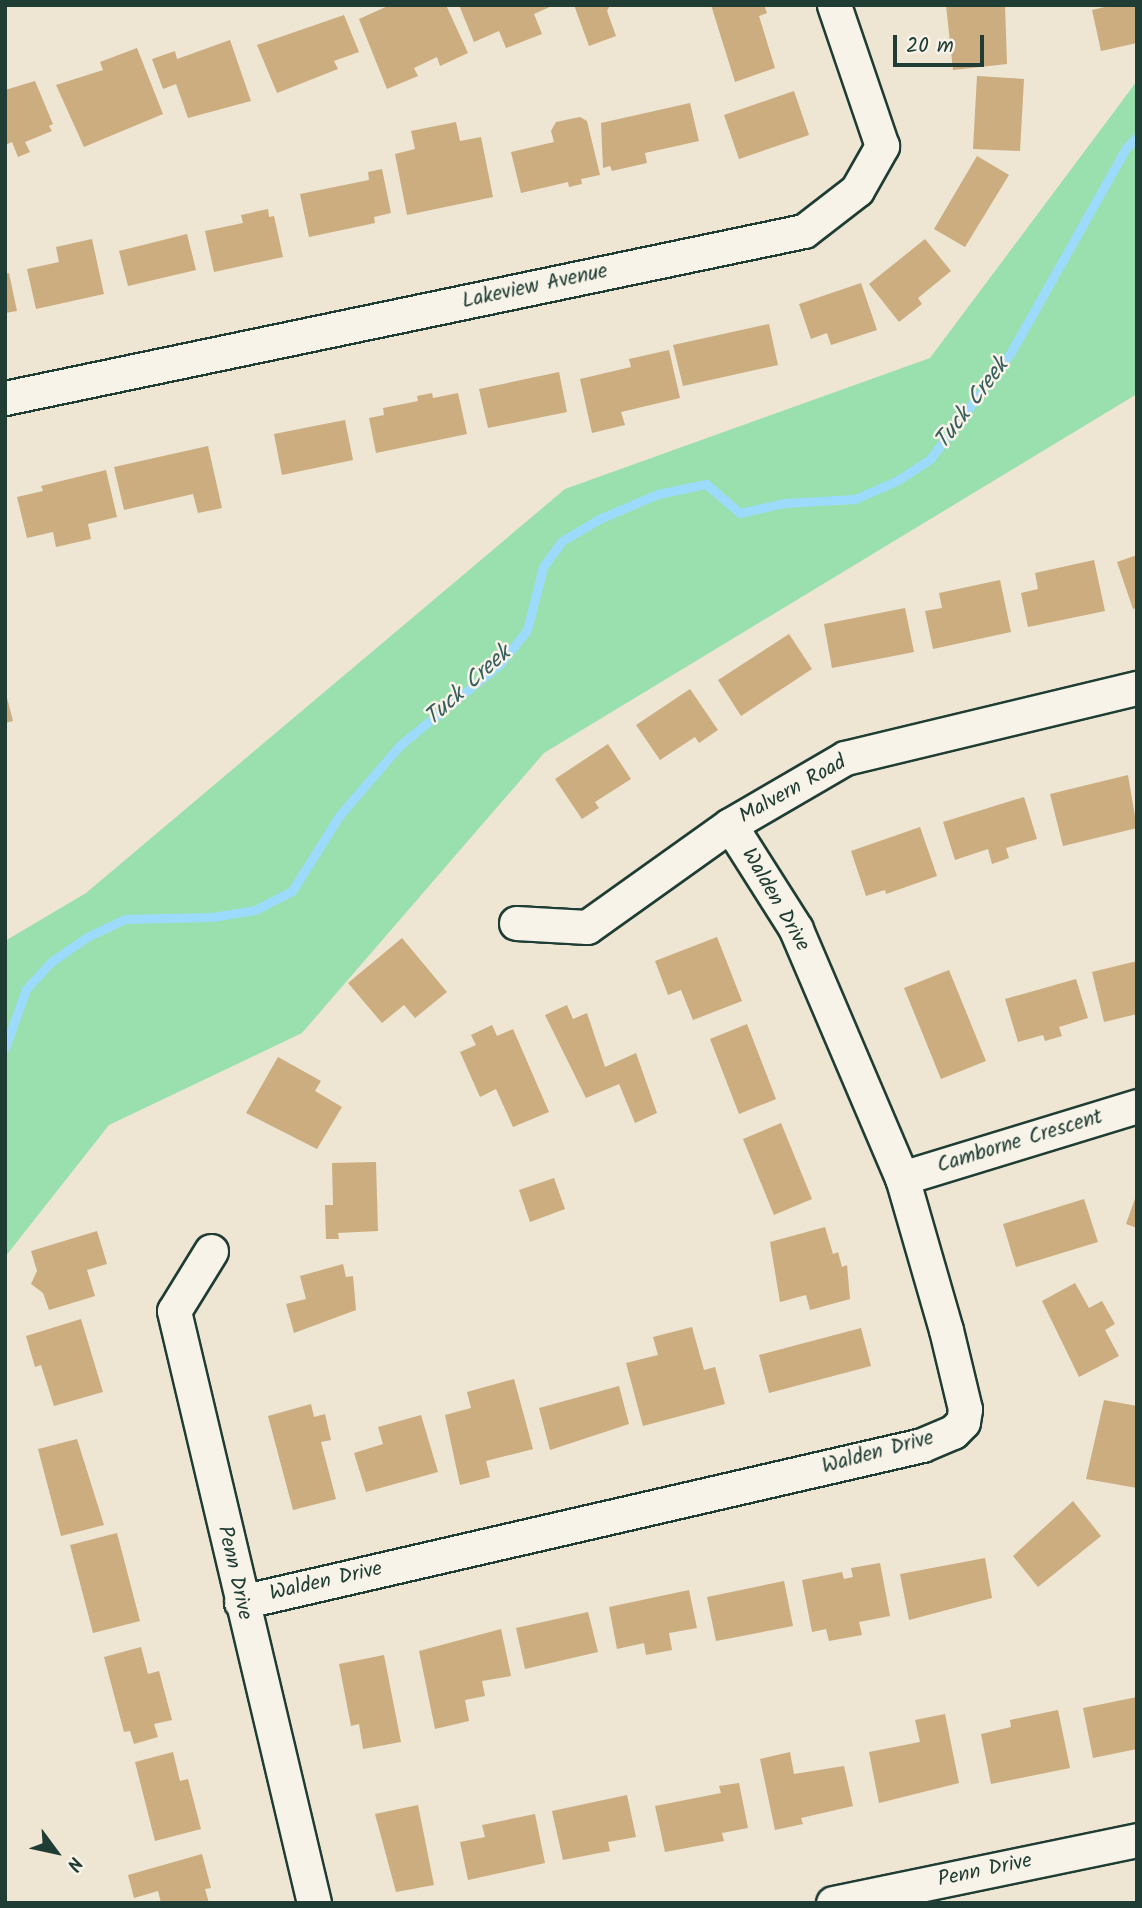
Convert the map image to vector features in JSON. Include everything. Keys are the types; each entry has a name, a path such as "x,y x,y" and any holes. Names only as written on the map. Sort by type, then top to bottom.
{"street":[{"name":"Lakeview Avenue","path":"5,398 804,231 857,190 882,146 834,5"},
{"name":"Malvern Road","path":"516,923 587,927 730,825 845,758 1137,688"},
{"name":"Walden Drive","path":"241,1602 922,1445 953,1432 963,1422 965,1409 902,1178 796,929 730,825"},
{"name":"Camborne Crescent","path":"902,1178 1137,1106"},
{"name":"Penn Drive","path":"211,1251 174,1311 314,1903"},
{"name":"Penn Drive","path":"833,1903 1137,1840"}],"green space":[{"path":"1137,81 1137,394 544,753 302,1033 109,1125 5,1257 5,941 86,893 565,489 930,358"}],"building":[{"path":"390,5 446,5 468,53 440,66 437,57 414,68 418,76 387,89 359,19"},
{"path":"459,5 554,5 534,14 542,34 506,48 499,31 474,42"},
{"path":"574,5 610,5 607,11 616,36 589,46"},
{"path":"711,5 764,5 767,13 759,16 775,68 735,82"},
{"path":"946,5 1005,5 1007,64 953,70"},
{"path":"1113,5 1137,5 1137,43 1101,51 1092,10"},
{"path":"344,15 359,52 334,61 338,69 277,93 257,45"},
{"path":"230,40 251,101 188,118 176,84 163,89 152,59 175,51 177,59"},
{"path":"137,48 163,114 84,147 56,85 103,70 100,62"},
{"path":"977,76 1024,79 1020,151 973,149"},
{"path":"35,81 53,124 49,126 52,131 25,142 30,152 18,157 12,142 5,145 5,90"},
{"path":"794,91 809,135 739,159 724,115"},
{"path":"690,103 699,141 645,153 647,163 612,171 610,166 603,168 601,123"},
{"path":"580,117 587,121 600,175 581,179 582,184 569,187 568,182 521,193 511,152 554,142 551,131 556,122"},
{"path":"456,122 460,141 481,137 493,197 407,215 395,154 415,149 411,131"},
{"path":"977,156 1009,175 965,247 934,229"},
{"path":"382,169 391,213 374,217 375,223 309,237 300,194 369,180 368,172"},
{"path":"268,209 269,217 274,216 283,257 214,272 205,231 243,223 241,215"},
{"path":"187,234 196,270 128,286 119,251"},
{"path":"92,239 104,294 36,309 27,269 59,262 56,247"},
{"path":"925,239 951,271 918,298 922,304 899,322 869,284"},
{"path":"9,273 17,311 5,313 5,274"},
{"path":"861,283 877,330 831,345 827,333 811,339 799,304"},
{"path":"769,324 778,365 683,386 673,345"},
{"path":"669,350 680,398 621,412 625,425 592,433 580,379 631,367 629,359"},
{"path":"559,372 567,412 488,428 479,389"},
{"path":"432,393 433,398 458,393 467,434 376,453 369,418 384,415 383,408 418,401 417,396"},
{"path":"345,420 353,460 282,475 274,434"},
{"path":"208,446 222,508 198,513 193,494 124,510 114,467"},
{"path":"106,470 117,517 88,524 91,539 56,547 53,532 27,538 17,497 43,491 41,486"},
{"path":"1137,555 1137,608 1133,609 1117,562"},
{"path":"1094,560 1105,611 1028,627 1021,593 1038,589 1035,573"},
{"path":"1000,580 1011,632 933,649 925,611 942,608 939,593"},
{"path":"905,608 914,652 832,668 824,624"},
{"path":"789,634 812,669 741,716 718,680"},
{"path":"690,689 718,730 699,743 695,737 660,760 636,725"},
{"path":"5,690 13,721 5,723"},
{"path":"608,744 631,779 595,802 599,808 582,819 555,779"},
{"path":"1128,775 1137,828 1063,846 1050,794"},
{"path":"1024,797 1037,839 1006,848 1009,858 992,864 988,849 955,860 943,822"},
{"path":"920,827 937,876 886,894 885,890 866,896 851,851"},
{"path":"717,937 742,1001 693,1020 681,990 668,995 655,961"},
{"path":"402,938 447,992 415,1018 404,1005 382,1023 348,983"},
{"path":"1137,961 1137,1014 1104,1022 1092,972"},
{"path":"949,970 986,1061 941,1079 904,988"},
{"path":"1076,979 1088,1018 1059,1027 1062,1036 1045,1041 1043,1035 1018,1042 1005,999"},
{"path":"567,1005 573,1019 587,1013 605,1067 636,1053 657,1113 635,1123 619,1084 586,1098 545,1015"},
{"path":"747,1024 776,1099 739,1114 710,1039"},
{"path":"492,1025 497,1036 513,1029 549,1112 513,1127 496,1089 480,1097 460,1052 476,1045 471,1035"},
{"path":"278,1057 321,1081 315,1091 342,1107 317,1149 246,1113"},
{"path":"781,1123 812,1199 774,1215 743,1139"},
{"path":"376,1162 378,1231 338,1233 339,1239 326,1239 325,1205 333,1205 332,1163"},
{"path":"554,1178 565,1209 530,1222 519,1190"},
{"path":"1137,1193 1137,1228 1126,1224"},
{"path":"1084,1199 1098,1242 1016,1267 1003,1224"},
{"path":"825,1227 833,1254 838,1252 842,1267 847,1265 850,1299 810,1310 806,1295 780,1302 770,1242"},
{"path":"97,1231 107,1264 87,1270 95,1296 49,1310 43,1293 31,1284 37,1271 31,1251"},
{"path":"343,1264 346,1277 353,1276 356,1310 294,1333 286,1304 306,1299 300,1276"},
{"path":"1075,1283 1089,1308 1102,1301 1115,1324 1105,1330 1119,1356 1079,1377 1042,1301"},
{"path":"81,1319 103,1392 54,1406 41,1365 35,1367 26,1336"},
{"path":"692,1327 704,1370 715,1367 725,1404 643,1426 626,1363 658,1355 653,1337"},
{"path":"861,1328 871,1366 769,1393 759,1355"},
{"path":"514,1379 533,1449 486,1461 490,1477 460,1485 445,1415 471,1408 467,1392"},
{"path":"619,1386 629,1424 550,1450 539,1408"},
{"path":"1104,1400 1137,1406 1137,1488 1086,1479"},
{"path":"311,1404 314,1417 325,1414 331,1440 321,1442 336,1499 293,1510 268,1416"},
{"path":"421,1415 438,1472 366,1492 354,1453 383,1444 378,1427"},
{"path":"77,1439 104,1525 61,1536 38,1449"},
{"path":"1073,1501 1101,1536 1038,1587 1013,1556"},
{"path":"117,1533 140,1621 93,1633 70,1545"},
{"path":"985,1558 992,1598 909,1620 900,1574"},
{"path":"880,1563 890,1616 859,1622 862,1635 829,1641 826,1629 812,1632 802,1580 842,1572 844,1579 853,1577 851,1568"},
{"path":"784,1581 793,1626 716,1641 707,1597"},
{"path":"689,1590 697,1628 669,1633 672,1650 646,1655 644,1643 617,1649 609,1607"},
{"path":"588,1612 598,1652 525,1669 516,1628"},
{"path":"501,1629 511,1676 482,1681 485,1696 465,1700 469,1721 435,1729 419,1651"},
{"path":"141,1647 148,1674 159,1671 172,1720 154,1724 158,1737 134,1744 130,1731 124,1732 104,1657"},
{"path":"384,1655 401,1742 363,1749 359,1724 351,1726 339,1664"},
{"path":"1137,1697 1137,1749 1093,1758 1083,1708"},
{"path":"1058,1710 1070,1768 991,1784 981,1734 1011,1727 1010,1720"},
{"path":"945,1714 959,1783 879,1803 869,1752 920,1742 915,1720"},
{"path":"173,1752 180,1781 188,1779 201,1829 155,1841 135,1762"},
{"path":"790,1752 794,1774 844,1766 853,1806 801,1818 803,1824 775,1830 760,1759"},
{"path":"739,1783 748,1828 722,1833 724,1841 665,1852 655,1806 721,1793 719,1786"},
{"path":"627,1795 636,1837 608,1842 610,1851 563,1860 552,1811"},
{"path":"418,1805 434,1885 396,1892 375,1814"},
{"path":"535,1814 545,1863 468,1880 460,1842 485,1837 482,1825"},
{"path":"202,1854 211,1888 205,1889 209,1903 161,1903 158,1891 134,1898 128,1875"}],"waterway":[{"name":"Tuck Creek","path":"5,1048 26,989 51,962 87,937 125,919 212,917 255,910 292,891 339,816 400,745 500,664 527,630 543,567 562,541 599,519 658,494 706,484 740,513 784,503 855,499 898,480 930,459 1010,354 1126,148 1137,137"}]}
